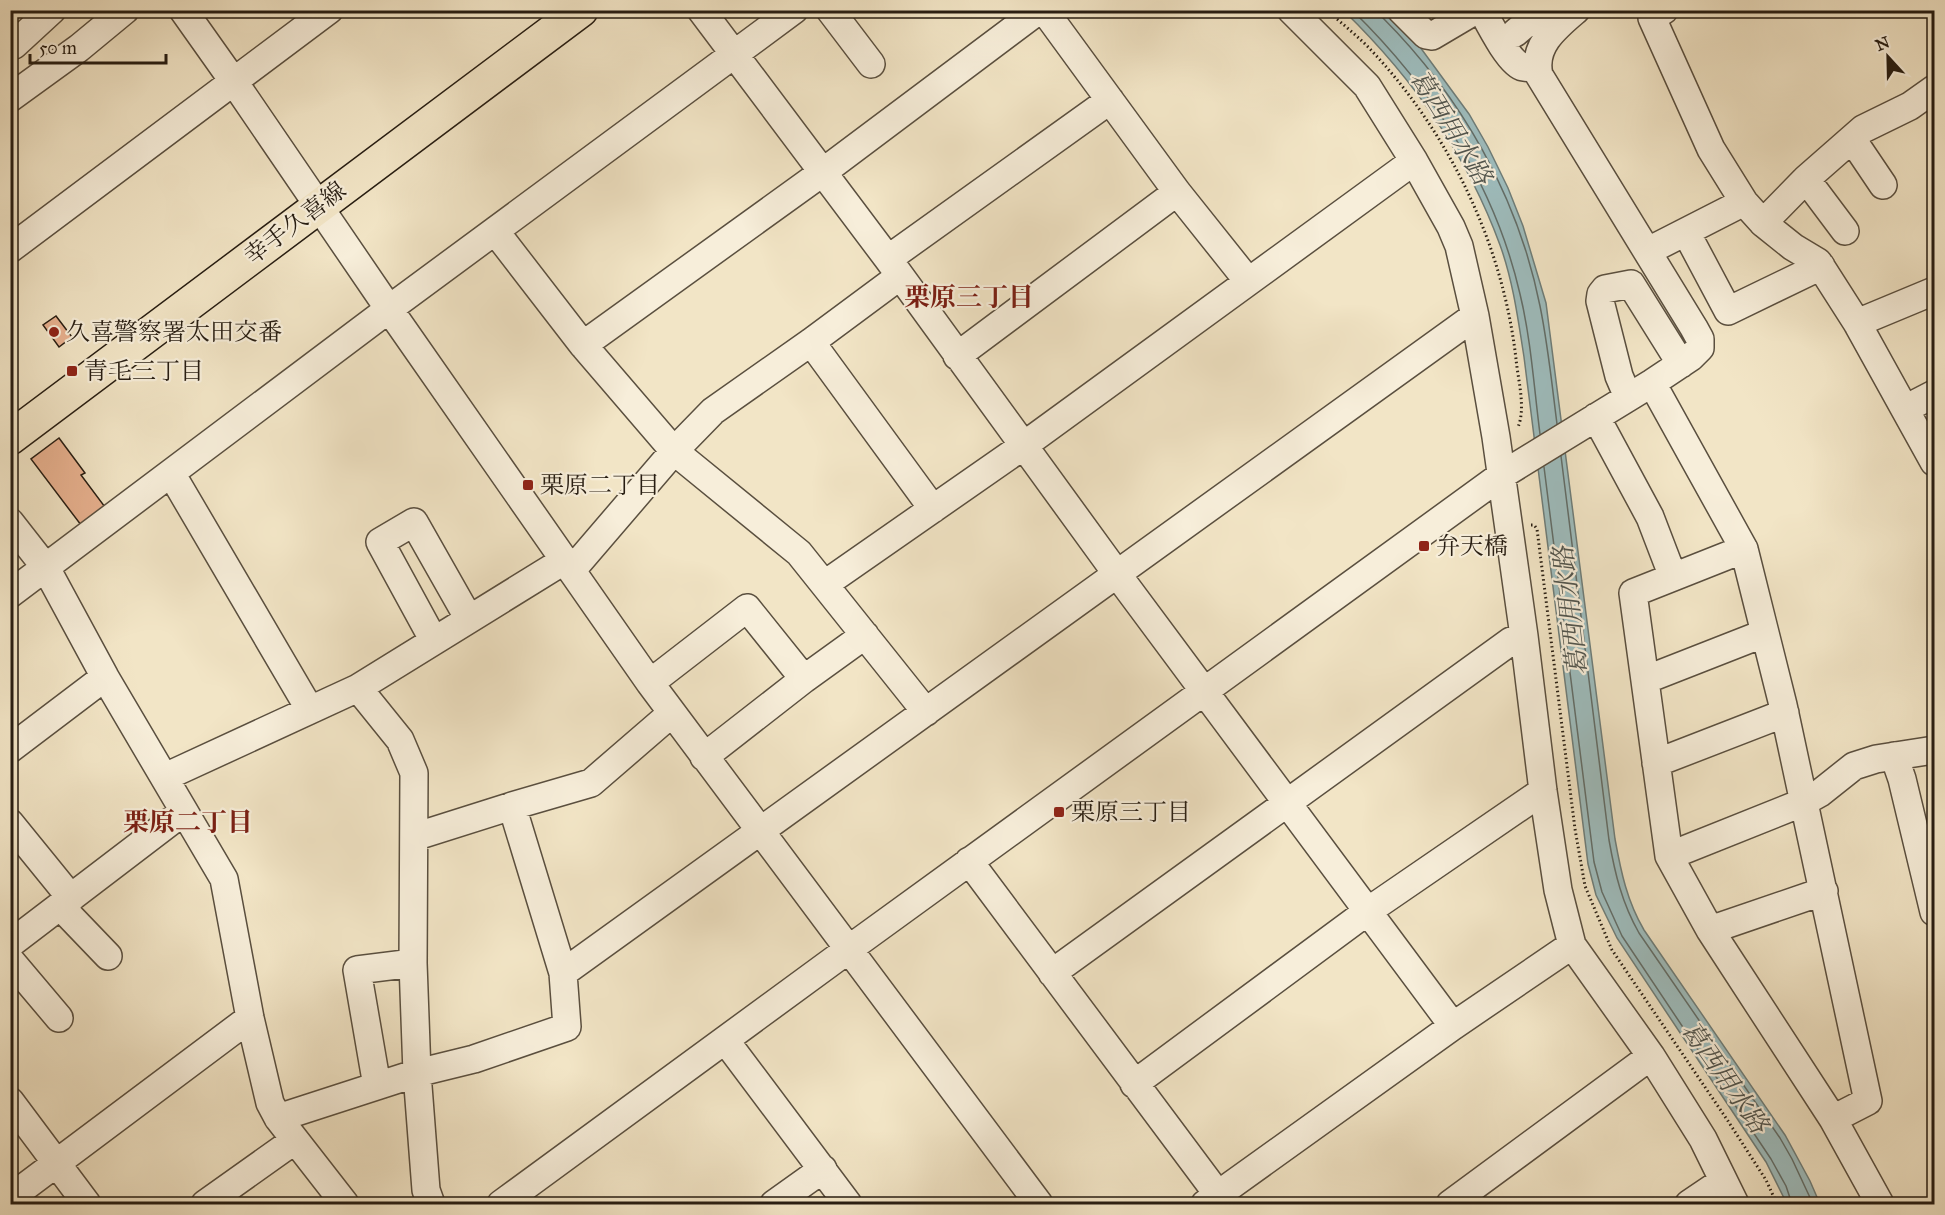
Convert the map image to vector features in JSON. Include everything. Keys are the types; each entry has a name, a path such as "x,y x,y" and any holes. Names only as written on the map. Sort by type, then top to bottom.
{"main road":[{"name":"幸手久喜線","path":"10,438 581,10"}],"street":[{"path":"15,45 52,10"},
{"path":"183,10 234,81 388,309 650,683 1039,1204"},
{"path":"10,249 329,10"},
{"path":"700,10 823,172 1117,574 1453,1026"},
{"path":"10,594 388,309 794,10"},
{"path":"831,10 871,64"},
{"path":"584,345 823,172 1039,10"},
{"path":"1044,10 1177,192 1248,281"},
{"path":"1292,10 1367,86 1414,161 1459,246 1475,316 1502,475 1542,791 1558,890 1572,945 1651,1056 1703,1139 1735,1204"},
{"path":"1401,10 1426,35 1432,36 1476,10"},
{"path":"1482,10 1517,65 1523,68 1537,66"},
{"path":"1515,33 1542,10"},
{"path":"501,1204 1502,475 1652,383 1691,357 1700,348 1700,339 1546,86 1537,66 1545,40 1576,10"},
{"path":"1664,10 1652,18 1711,149 1744,202 1763,223 1821,266 1857,323 1935,462"},
{"path":"10,98 79,48 124,11"},
{"path":"1763,223 1806,179 1863,129 1910,106 1935,89"},
{"path":"165,777 358,688 469,619 568,565 713,411 811,342 894,268 1110,100"},
{"path":"1852,139 1883,185"},
{"path":"825,584 1023,446 1414,161"},
{"path":"1806,179 1845,231"},
{"path":"957,356 1177,192"},
{"path":"1648,251 1744,202"},
{"path":"495,231 584,345 674,451 799,553 926,712"},
{"path":"1686,232 1728,311 1821,266"},
{"path":"1628,397 1619,376 1600,301 1605,289 1631,284 1681,364"},
{"path":"1857,323 1935,291"},
{"path":"563,973 1475,316"},
{"path":"811,342 933,509"},
{"path":"1652,383 1744,549 1785,713 1868,1101 1833,1119"},
{"path":"1905,409 1935,394"},
{"path":"1586,423 1650,517 1673,577"},
{"path":"171,473 310,710"},
{"path":"10,522 46,568 105,676 224,879 250,1018 270,1103 278,1118 345,1204"},
{"path":"434,641 380,542 414,522 469,619"},
{"path":"1744,549 1633,593 1669,856 1710,930 1833,1119 1880,1204"},
{"path":"650,683 747,608 804,680"},
{"path":"1645,680 1765,633"},
{"path":"704,757 865,635"},
{"path":"1052,973 1511,641 1524,636"},
{"path":"10,748 105,676"},
{"path":"358,688 400,740 414,773 413,963 417,1073 426,1190 431,1204"},
{"path":"414,837 591,783 672,713"},
{"path":"1656,763 1785,713"},
{"path":"1669,856 1804,802 1820,793 1854,766 1894,756 1935,750"},
{"path":"1894,756 1902,779 1935,912"},
{"path":"1134,1084 1368,910 1542,791"},
{"path":"278,1118 417,1073 474,1059 567,1027 563,973 512,806"},
{"path":"10,944 183,812"},
{"path":"10,823 65,902 108,956"},
{"path":"969,861 1134,1084 1216,1201 1453,1026 1572,945"},
{"path":"1710,930 1824,891"},
{"path":"10,960 59,1018"},
{"path":"377,1086 357,970 413,963"},
{"path":"10,1198 250,1018"},
{"path":"725,1040 848,1204"},
{"path":"1450,1204 1651,1056"},
{"path":"10,1101 87,1204"},
{"path":"205,1204 296,1140"},
{"path":"774,1204 823,1169"},
{"path":"1689,1204 1723,1181"}],"path":[{"path":"1527,525 1534,525 1537,529 1584,886 1612,950 1728,1121 1766,1180 1778,1204"}],"water":[{"name":"葛西用水路","path":"1344,11 1384,11 1420,47 1469,114 1508,188 1523,226 1546,303 1615,839 1625,886 1644,930 1785,1135 1820,1204 1787,1204 1766,1162 1617,938 1596,895 1588,864 1524,357 1515,300 1505,259 1487,212 1471,180 1435,119 1415,90 1369,36"}],"building":[{"path":"56,316 72,337 59,347 43,325"},
{"path":"59,438 85,473 81,475 105,507 81,525 31,459"}],"place":[{"name":"久喜警察署太田交番","path":"54,332"},
{"name":"青毛三丁目","path":"72,371"},
{"name":"栗原二丁目","path":"528,485"},
{"name":"弁天橋","path":"1424,546"},
{"name":"栗原三丁目","path":"1059,812"}],"district":[{"name":"栗原三丁目","path":"969,297"},
{"name":"栗原二丁目","path":"188,822"}]}
